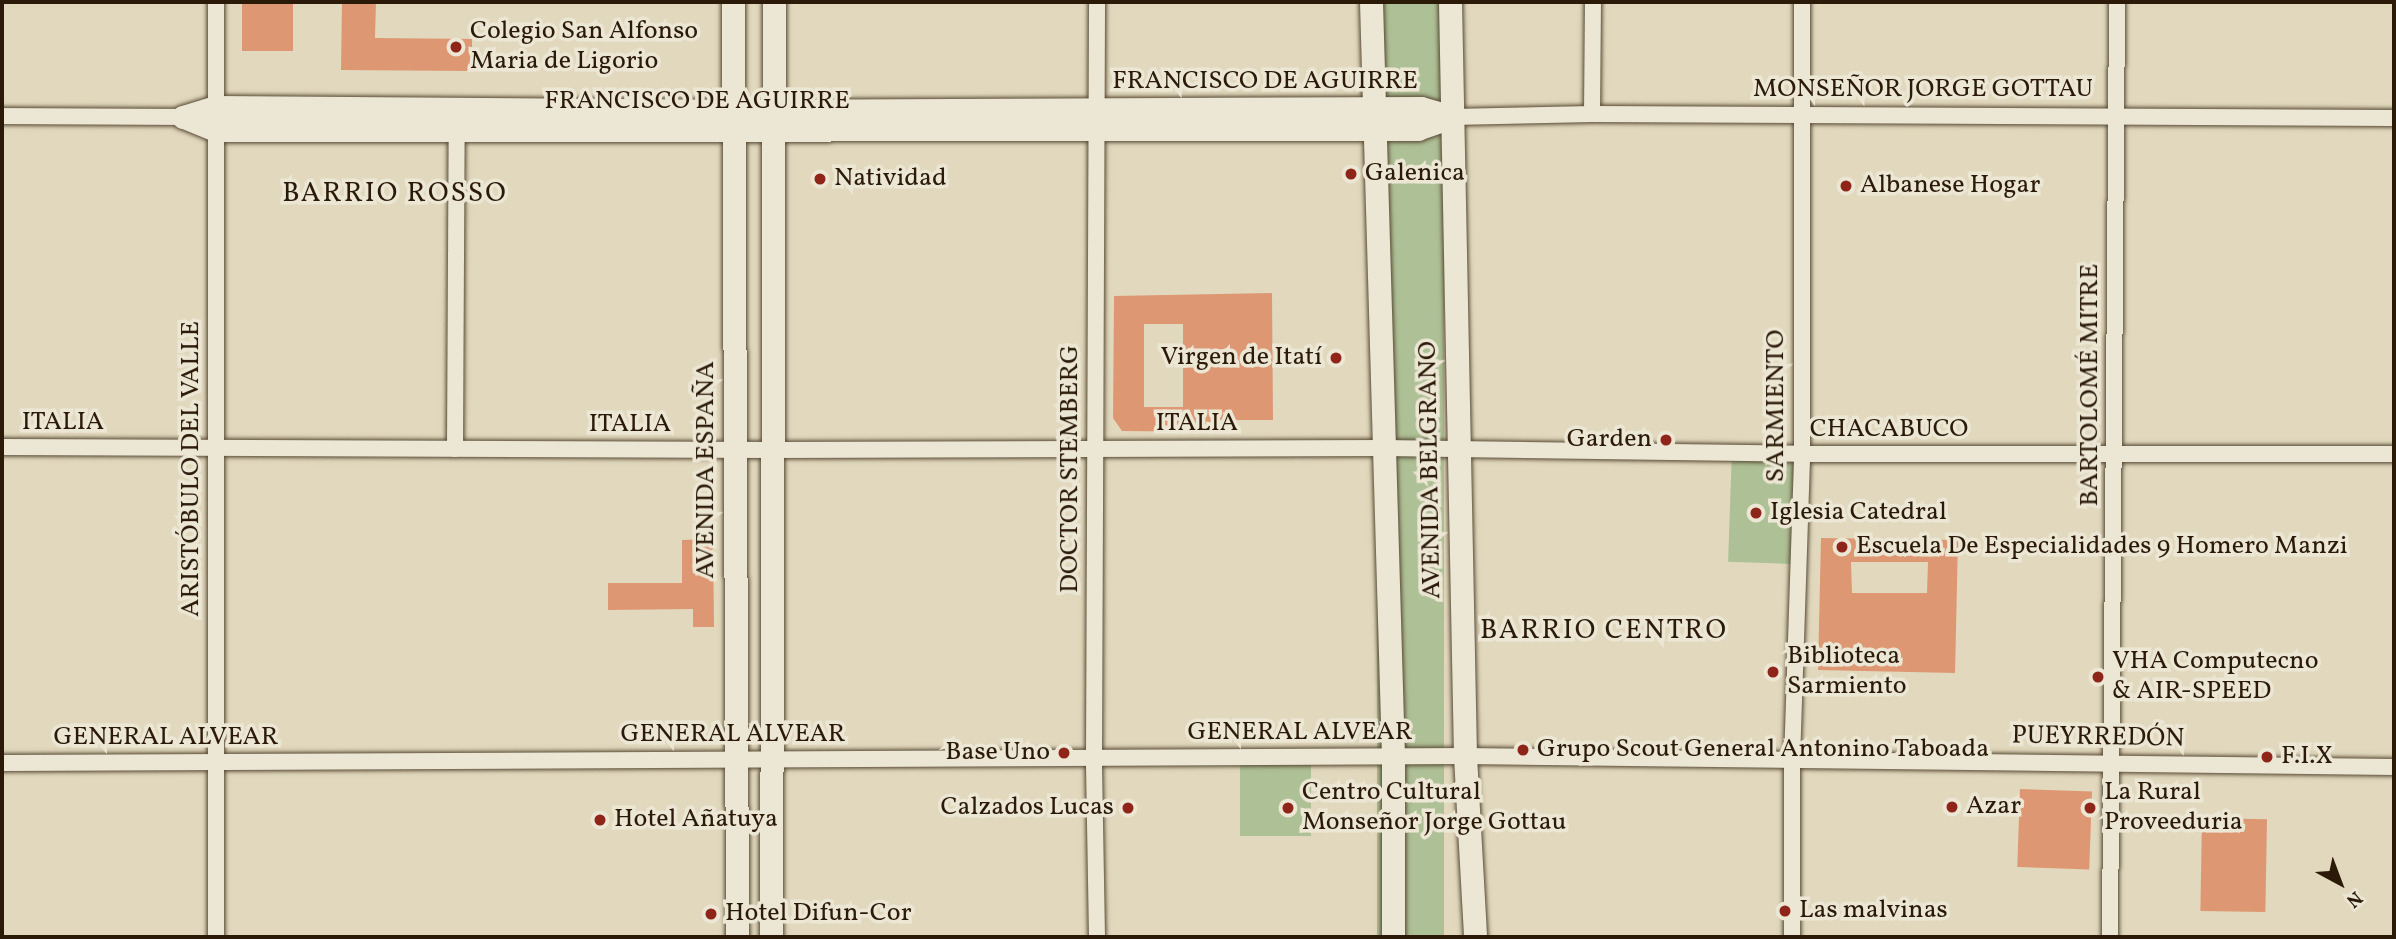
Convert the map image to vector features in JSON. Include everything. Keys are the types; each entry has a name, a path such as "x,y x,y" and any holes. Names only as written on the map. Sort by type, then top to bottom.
{"street":[{"name":"ARISTÓBULO DEL VALLE","path":"216,2 216,937"},
{"name":"AVENIDA ESPAÑA","path":"733,2 737,937"},
{"path":"771,937 774,2"},
{"name":"DOCTOR STEMBERG","path":"1097,2 1094,758 1097,937"},
{"name":"AVENIDA BELGRANO","path":"1371,2 1393,757 1393,937"},
{"name":"AVENIDA BELGRANO","path":"1450,2 1465,756 1475,937"},
{"path":"1592,114 1593,2"},
{"name":"SARMIENTO","path":"1792,937 1792,761 1802,454 1802,2"},
{"name":"BARTOLOMÉ MITRE","path":"2110,937 2116,455 2117,2"},
{"name":"FRANCISCO DE AGUIRRE","path":"2,116 183,117 216,107 457,119 1375,118 1422,108 1452,117"},
{"name":"MONSEÑOR JORGE GOTTAU","path":"1452,117 1592,114 2394,118"},
{"name":"FRANCISCO DE AGUIRRE","path":"183,117 216,130 457,119"},
{"path":"455,449 457,119"},
{"name":"ITALIA","path":"2,447 735,450 1384,448"},
{"name":"CHACABUCO","path":"1384,448 1802,454 2394,454"},
{"name":"GENERAL ALVEAR","path":"2,763 1465,756"},
{"name":"PUEYRREDÓN","path":"1465,756 2394,767"}],"green space":[{"path":"1377,2 1444,2 1444,937 1377,937"},
{"path":"1732,449 1795,451 1791,564 1728,562"},
{"path":"1240,760 1311,760 1311,836 1240,836"}],"building":[{"path":"242,2 293,2 293,51 242,51"},
{"path":"342,2 376,2 375,38 472,39 472,71 341,70"},
{"path":"1272,293 1273,420 1218,420 1218,432 1122,431 1113,418 1114,296","holes":["1144,324 1183,324 1183,407 1144,407"]},
{"path":"1821,538 1958,540 1955,673 1818,670","holes":["1851,562 1928,562 1927,593 1852,593"]},
{"path":"713,539 714,627 693,627 693,609 608,610 608,583 682,583 682,540"},
{"path":"2020,789 2092,792 2089,869 2017,867"},
{"path":"2202,818 2267,819 2265,912 2200,911"}],"place":[{"name":"Colegio San Alfonso Maria de Ligorio","path":"456,47"},
{"name":"Galenica","path":"1351,174"},
{"name":"Natividad","path":"820,179"},
{"name":"Albanese Hogar","path":"1846,186"},
{"name":"Virgen de Itatí","path":"1336,358"},
{"name":"Garden","path":"1666,440"},
{"name":"Iglesia Catedral","path":"1756,513"},
{"name":"Escuela De Especialidades 9 Homero Manzi","path":"1842,547"},
{"name":"Biblioteca Sarmiento","path":"1773,672"},
{"name":"VHA Computecno & AIR-SPEED","path":"2098,677"},
{"name":"Grupo Scout General Antonino Taboada","path":"1523,750"},
{"name":"Base Uno","path":"1064,753"},
{"name":"F.I.X","path":"2267,757"},
{"name":"Azar","path":"1952,807"},
{"name":"Calzados Lucas","path":"1128,808"},
{"name":"Centro Cultural Monseñor Jorge Gottau","path":"1288,808"},
{"name":"La Rural Proveeduria","path":"2090,808"},
{"name":"Hotel Añatuya","path":"600,820"},
{"name":"Las malvinas","path":"1785,911"},
{"name":"Hotel Difun-Cor","path":"711,914"}],"district":[{"name":"BARRIO ROSSO","path":"395,194"},
{"name":"BARRIO CENTRO","path":"1604,631"}]}
